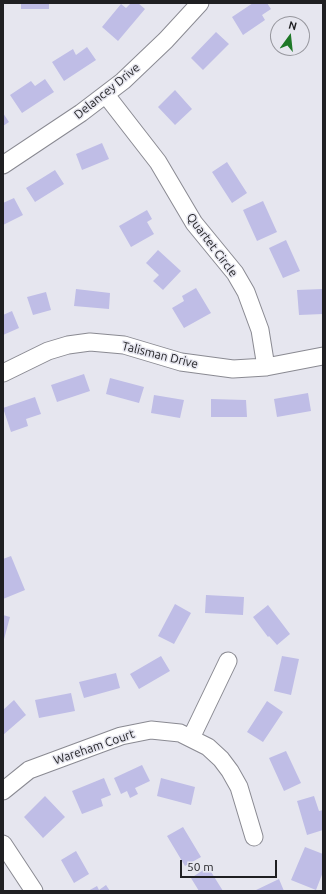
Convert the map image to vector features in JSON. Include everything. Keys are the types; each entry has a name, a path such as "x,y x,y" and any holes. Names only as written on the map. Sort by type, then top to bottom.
{"street":[{"name":"Delancey Drive","path":"3,165 106,95 166,40 200,3"},
{"name":"Quartet Circle","path":"106,95 158,162 194,223 235,273 246,292 260,330 266,367"},
{"name":"Talisman Drive","path":"3,373 48,351 68,345 90,342 124,345 164,358 206,367 233,369 266,367 323,356"},
{"path":"192,738 228,661"},
{"name":"Wareham Court","path":"3,791 28,770 132,732 163,730 192,738 208,747 221,759 239,787 254,837"},
{"path":"3,844 34,891"}],"building":[{"path":"21,3 49,3 49,9 21,9"},
{"path":"131,3 138,3 145,9 118,41 102,27 121,4 126,8"},
{"path":"253,3 267,3 271,9 262,15 265,20 243,35 232,17"},
{"path":"216,32 229,44 203,70 191,58"},
{"path":"87,47 96,60 64,81 52,62 73,49 76,55"},
{"path":"45,79 54,92 22,113 10,95 31,81 35,86"},
{"path":"175,90 192,109 175,125 158,107"},
{"path":"3,113 9,122 3,126"},
{"path":"102,143 109,159 82,170 76,154"},
{"path":"227,162 247,193 232,203 212,172"},
{"path":"55,170 64,184 35,202 26,188"},
{"path":"14,198 23,215 3,225 3,203"},
{"path":"263,201 277,232 257,241 243,210"},
{"path":"147,210 152,219 147,222 154,234 131,247 119,226"},
{"path":"286,240 300,271 283,278 269,248"},
{"path":"158,250 181,271 163,290 153,281 159,275 146,263"},
{"path":"196,288 211,313 184,328 172,308 184,301 182,296"},
{"path":"76,289 110,293 109,309 74,306"},
{"path":"323,289 323,314 299,315 297,290"},
{"path":"46,292 51,310 33,315 27,297"},
{"path":"12,311 19,328 3,335 3,315"},
{"path":"84,374 90,391 57,402 51,385"},
{"path":"110,378 144,387 139,403 106,394"},
{"path":"308,393 311,411 277,417 274,399"},
{"path":"154,395 184,400 180,418 151,413"},
{"path":"35,397 41,414 26,419 28,426 11,432 3,408"},
{"path":"211,399 246,400 247,417 211,417"},
{"path":"11,556 25,590 3,599 3,559"},
{"path":"206,595 244,597 243,615 205,613"},
{"path":"175,604 191,613 174,644 158,636"},
{"path":"268,605 290,634 277,645 269,636 268,637 253,617"},
{"path":"3,615 10,617 3,643"},
{"path":"161,656 170,671 139,689 130,674"},
{"path":"282,656 299,659 291,695 274,691"},
{"path":"116,673 120,688 84,698 79,682"},
{"path":"71,693 75,711 39,718 35,700"},
{"path":"14,700 26,715 3,735 3,710"},
{"path":"267,701 283,712 263,742 247,732"},
{"path":"286,751 301,783 284,791 269,758"},
{"path":"142,765 150,781 135,788 138,794 130,798 127,791 121,794 114,778"},
{"path":"104,778 111,795 101,799 103,806 82,814 72,791"},
{"path":"161,778 195,787 191,805 157,796"},
{"path":"45,796 65,817 43,838 24,817"},
{"path":"314,796 319,811 323,810 323,830 307,835 297,801"},
{"path":"183,827 201,857 185,866 167,836"},
{"path":"305,847 323,854 323,872 316,890 291,880"},
{"path":"76,851 89,874 74,883 61,860"},
{"path":"208,867 223,891 199,891 191,878"},
{"path":"279,879 284,891 254,891"},
{"path":"106,885 110,891 88,891 97,886 99,890"}]}
